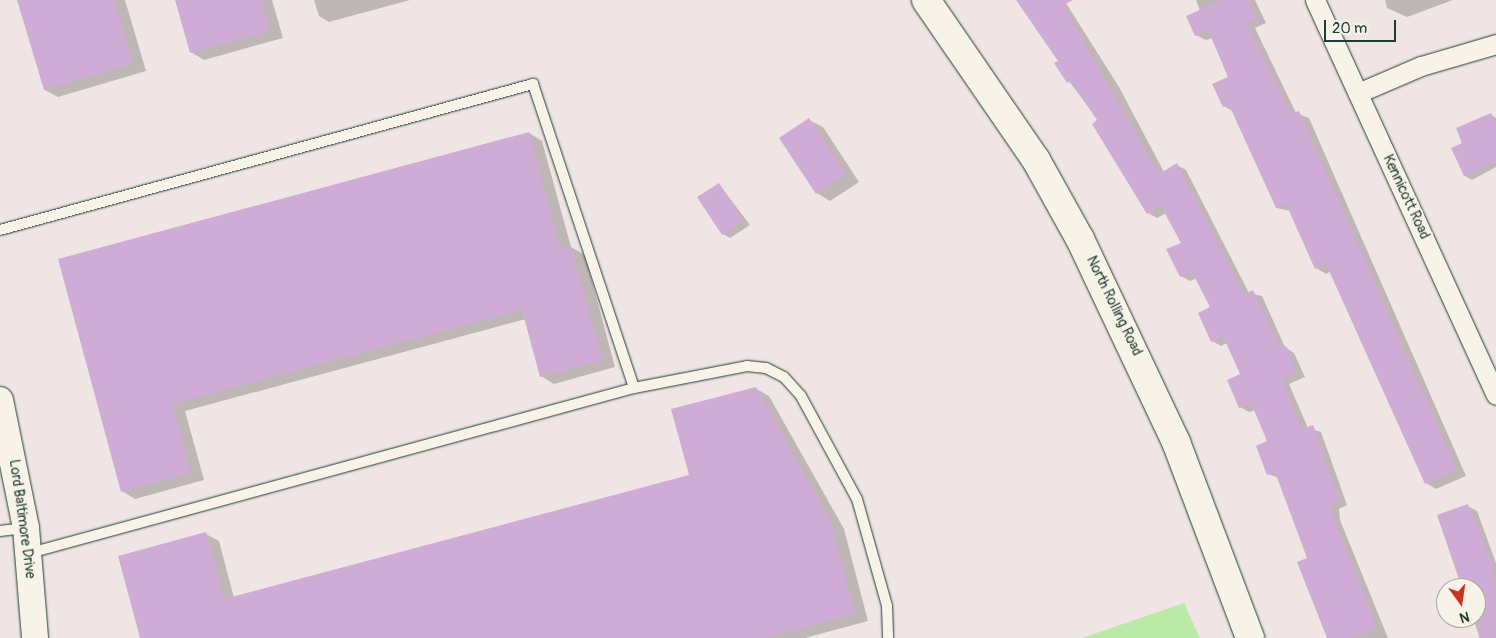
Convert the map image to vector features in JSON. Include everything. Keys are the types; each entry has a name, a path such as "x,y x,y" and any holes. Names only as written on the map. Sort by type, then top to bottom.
{"main road":[{"name":"North Rolling Road","path":"926,0 1036,160 1085,247 1172,433 1250,638"},
{"name":"Lord Baltimore Drive","path":"0,400 26,528 35,638"}],"street":[{"name":"Kennicott Road","path":"1315,0 1496,395"},
{"path":"1358,93 1421,66 1496,44"}],"lane":[{"path":"0,230 534,84 634,388"},
{"path":"29,554 634,388 747,366 766,368 784,377 801,396 857,499 887,606 888,638"},
{"path":"0,531 26,528"}],"green space":[{"path":"1184,603 1200,638 1082,638"}],"building":[{"path":"17,0 114,0 133,64 44,90"},
{"path":"175,0 261,0 270,31 190,53"},
{"path":"1016,0 1073,0 1063,5 1159,174 1177,163 1244,294 1253,290 1280,348 1286,346 1297,372 1281,379 1302,429 1313,425 1339,501 1331,504 1332,514 1377,628 1352,638 1327,638 1297,562 1307,558 1275,472 1267,475 1256,446 1267,441 1251,403 1239,408 1227,380 1240,374 1223,336 1211,342 1198,313 1210,307 1192,272 1180,277 1166,249 1181,243 1161,206 1147,214 1092,124 1097,120 1071,81 1067,83 1054,63 1058,61"},
{"path":"1222,0 1248,0 1257,18 1246,23 1291,114 1299,111 1457,470 1425,484 1326,264 1315,269 1286,204 1276,208 1229,105 1223,107 1212,84 1228,77 1208,30 1195,36 1186,16"},
{"path":"1491,113 1496,125 1496,162 1464,176 1451,148 1462,143 1456,128"},
{"path":"809,118 846,174 816,194 779,138"},
{"path":"529,132 560,249 571,246 602,360 540,377 522,310 172,404 191,473 121,492 58,259"},
{"path":"719,183 743,221 722,235 697,197"},
{"path":"756,387 830,520 855,614 765,638 140,638 118,556 206,532 224,599 689,475 671,409"},
{"path":"1468,504 1494,568 1496,638 1479,638 1478,628 1486,628 1486,578 1459,578 1437,515"}]}
